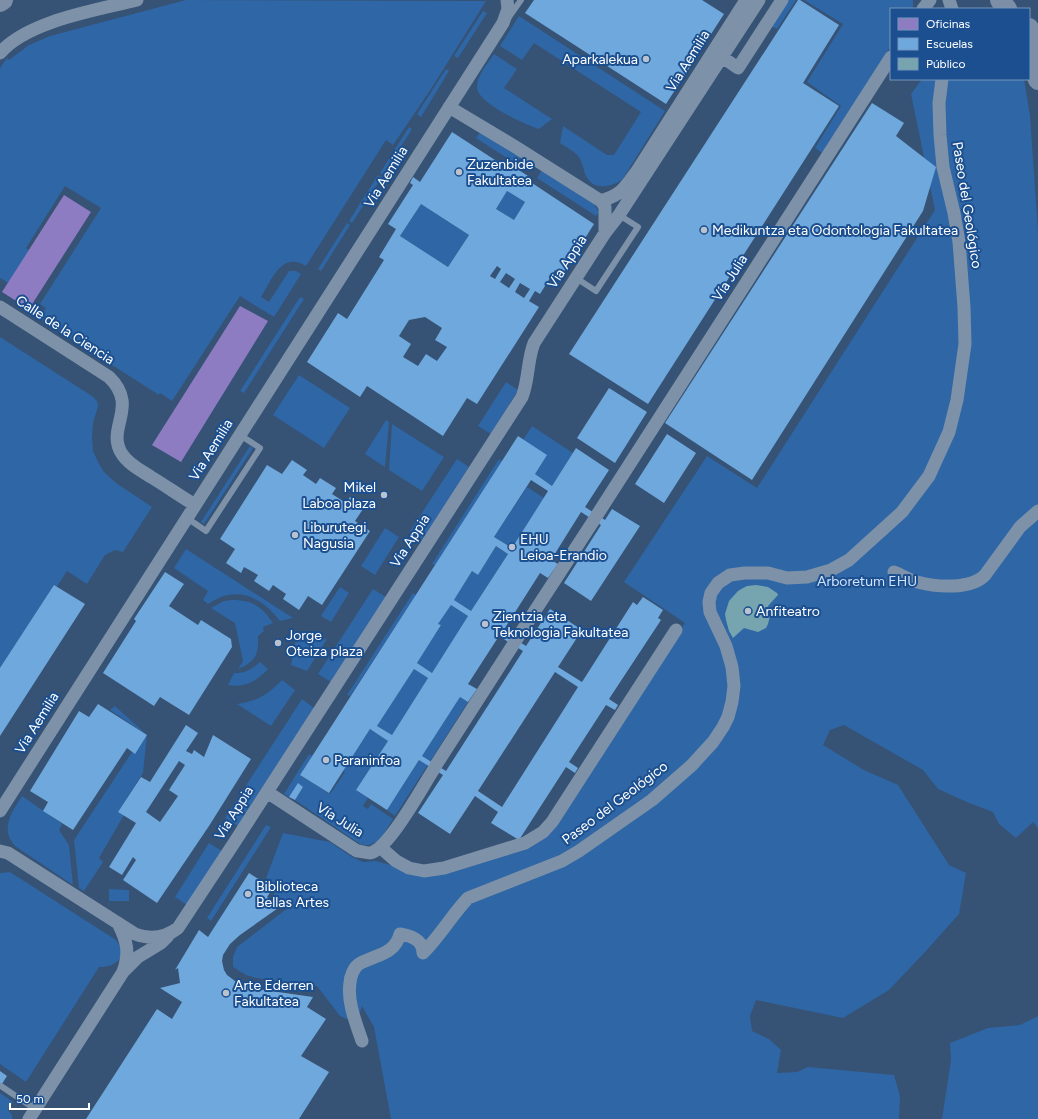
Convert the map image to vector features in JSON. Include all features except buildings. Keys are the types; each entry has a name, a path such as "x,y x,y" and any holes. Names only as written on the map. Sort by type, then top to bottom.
{"main road":[{"path":"1000,0 1006,8"},
{"path":"1010,0 1017,8"},
{"path":"1030,30 1038,49"},
{"path":"1030,53 1038,80"}],"street":[{"path":"0,53 15,39 42,26 61,19 138,0"},
{"name":"Via Aemilia","path":"0,811 503,24 508,9 506,0"},
{"name":"Via Aemilia","path":"615,197 623,190 637,170 746,0"},
{"name":"Via Appia","path":"123,972 138,957 161,943 183,922 522,397 526,384 530,354 534,343 759,0"},
{"path":"722,57 738,68 782,0"},
{"name":"Vía Julia","path":"267,792 357,851 369,853 380,847 392,834 890,60"},
{"name":"Paseo del Geológico","path":"362,1041 351,1005 349,985 351,977 358,965 384,954 395,945 399,940 400,934 411,936 420,942 423,953 432,945 468,898 562,862 652,800 692,765 713,742 723,728 728,717 734,686 732,667 726,646 710,612 709,602 711,593 718,583 730,575 745,573 768,574 787,578 807,577 831,570 849,560 902,512 929,476 949,432 958,400 965,344 959,242 954,213 943,168 940,135 939,103 942,80"},
{"path":"449,107 601,201 605,207 605,233"},
{"path":"601,201 615,197 614,208 619,215"},
{"name":"Calle de la Ciencia","path":"0,307 109,377 115,383 120,389 122,398 117,440 122,454 137,468 195,505"},
{"path":"894,572 917,582 935,585 962,585 980,580 1020,527 1038,512"},
{"path":"380,847 396,861 409,868 424,871 444,868 525,843 543,832 552,822 676,630"},
{"path":"0,842 4,852 135,934 148,938 161,937 173,932"},
{"path":"32,1114 123,972 127,962 127,946 124,935 118,923"}],"lane":[{"path":"503,24 513,13 521,0"},
{"path":"576,278 596,291 638,227 619,215"},
{"path":"187,518 206,531 260,448 240,435"},
{"path":"0,1086 32,1114"}],"green space":[{"path":"186,0 486,1 431,89 393,145 386,140 306,266 297,262 290,262 284,265 273,276 261,297 269,302 289,271 296,271 301,274 274,317 240,296 172,401 160,393 159,395 40,319 46,308 40,304 101,208 65,186 26,248 29,250 8,283 0,278 0,68 7,58 9,60 29,45 50,36"},
{"path":"786,0 796,0 777,29 769,25"},
{"path":"804,0 913,0 913,8 890,8 890,48 822,153 815,148 841,106 807,82 843,24"},
{"path":"483,11 487,13 458,58 454,56"},
{"path":"519,16 665,111 622,180 608,186 598,186 589,181 578,156 560,143 563,126 607,155 614,155 641,112 534,43 522,60 500,46"},
{"path":"494,54 517,69 504,88 552,119 539,129 523,123 492,106 479,93 477,83 483,69"},
{"path":"446,69 449,71 421,117 417,114"},
{"name":"Arboretum EHU","path":"921,80 1024,80 1030,116 1038,231 1038,828 1033,822 1016,838 999,824 993,812 938,789 923,770 844,725 830,730 823,745 864,770 898,785 949,865 966,873 959,914 889,990 843,1018 756,1000 750,1016 752,1031 769,1039 781,1050 777,1073 797,1072 808,1067 894,1075 900,1096 899,1119 391,1119 374,1027 362,1006 356,1023 340,1016 317,986 256,978 246,975 233,967 233,957 237,947 289,907 273,896 279,886 266,878 283,833 330,842 352,857 363,862 376,861 413,874 552,831 685,623 624,582 707,456 757,488 935,210 911,94"},
{"path":"409,127 412,129 383,175 380,173"},
{"path":"481,131 521,157 516,164 476,138"},
{"path":"542,170 594,204 599,212 596,216 537,178"},
{"path":"378,175 382,177 352,223 349,221"},
{"path":"507,191 525,202 514,220 496,209"},
{"path":"421,204 469,235 448,267 400,236"},
{"path":"347,223 350,225 321,271 318,269"},
{"path":"300,297 304,299 244,393 240,391"},
{"path":"0,337 92,396 97,401 98,406 93,423 92,438 93,451 99,464 104,472 116,483 152,507 123,552 115,550 105,555 87,584 67,571 0,675"},
{"path":"299,375 350,408 324,448 273,415"},
{"path":"506,382 518,390 491,434 478,426"},
{"path":"386,420 389,422 385,467 365,454"},
{"path":"392,424 444,457 422,491 389,470"},
{"path":"532,426 573,453 552,486 535,474 523,440"},
{"path":"250,446 253,448 204,524 201,522"},
{"path":"457,459 469,467 423,539 410,531"},
{"path":"499,459 502,461 435,565 432,564"},
{"path":"527,487 544,498 512,548 494,537"},
{"path":"385,528 399,537 375,575 361,566"},
{"path":"496,546 508,554 471,611 454,600 472,571 478,575"},
{"path":"186,549 293,618 280,621 265,605 248,596 238,594 218,598 208,604 203,600 208,591 174,568"},
{"path":"340,587 349,593 331,622 321,616"},
{"path":"373,589 386,597 331,682 318,674"},
{"path":"413,593 416,595 350,696 347,695"},
{"path":"224,601 245,601 256,605 265,612 273,623 263,627 264,631 258,636 258,648 255,657 248,664 238,669 243,661 235,623 211,608"},
{"path":"451,605 468,616 432,673 417,663 441,625 438,624"},
{"path":"327,639 307,671 291,665 295,642"},
{"path":"260,662 268,669 260,677 250,683 234,686 228,685 234,673 242,673"},
{"path":"414,669 428,678 392,735 377,726"},
{"path":"282,680 295,690 271,726 237,704 257,699 272,690"},
{"path":"460,697 468,702 395,816 387,810"},
{"path":"302,699 314,708 238,826 225,818"},
{"path":"115,706 147,735 110,710"},
{"path":"370,729 388,741 356,790 368,798 363,806 368,809 371,804 393,819 384,834 376,842 366,845 360,844 295,800 303,787 298,784 289,797 284,794 309,754 312,756 300,775 330,794 345,772 343,771"},
{"path":"147,735 143,773 118,812 124,815 99,858 103,862 84,891 79,888 74,840 132,752 135,753"},
{"path":"22,796 62,824 59,830 69,845 73,885 15,846 11,840 8,833 9,821"},
{"path":"266,825 271,827 211,921 207,918"},
{"path":"209,843 222,851 187,905 175,897"},
{"path":"10,872 116,940 121,951 119,960 116,963 105,967 99,967 26,1082 0,1064 0,873"},
{"path":"109,889 129,890 129,901 109,901"},
{"path":"1038,1016 1038,1119 942,1119 951,1060 950,1043 988,1028 1020,1025"},
{"path":"0,1093 13,1102 8,1110 12,1115 12,1119 0,1119"}],"place":[{"name":"Aparkalekua","path":"646,59"},
{"name":"Zuzenbide Fakultatea","path":"459,172"},
{"name":"Medikuntza eta Odontologia Fakultatea","path":"704,230"},
{"name":"Mikel Laboa plaza","path":"384,495"},
{"name":"Liburutegi Nagusia","path":"295,535"},
{"name":"EHU Leioa-Erandio","path":"512,547"},
{"name":"Anfiteatro","path":"748,611"},
{"name":"Zientzia eta Teknologia Fakultatea","path":"485,624"},
{"name":"Jorge Oteiza plaza","path":"278,643"},
{"name":"Paraninfoa","path":"326,760"},
{"name":"Biblioteca Bellas Artes","path":"248,894"},
{"name":"Arte Ederren Fakultatea","path":"226,993"}]}
